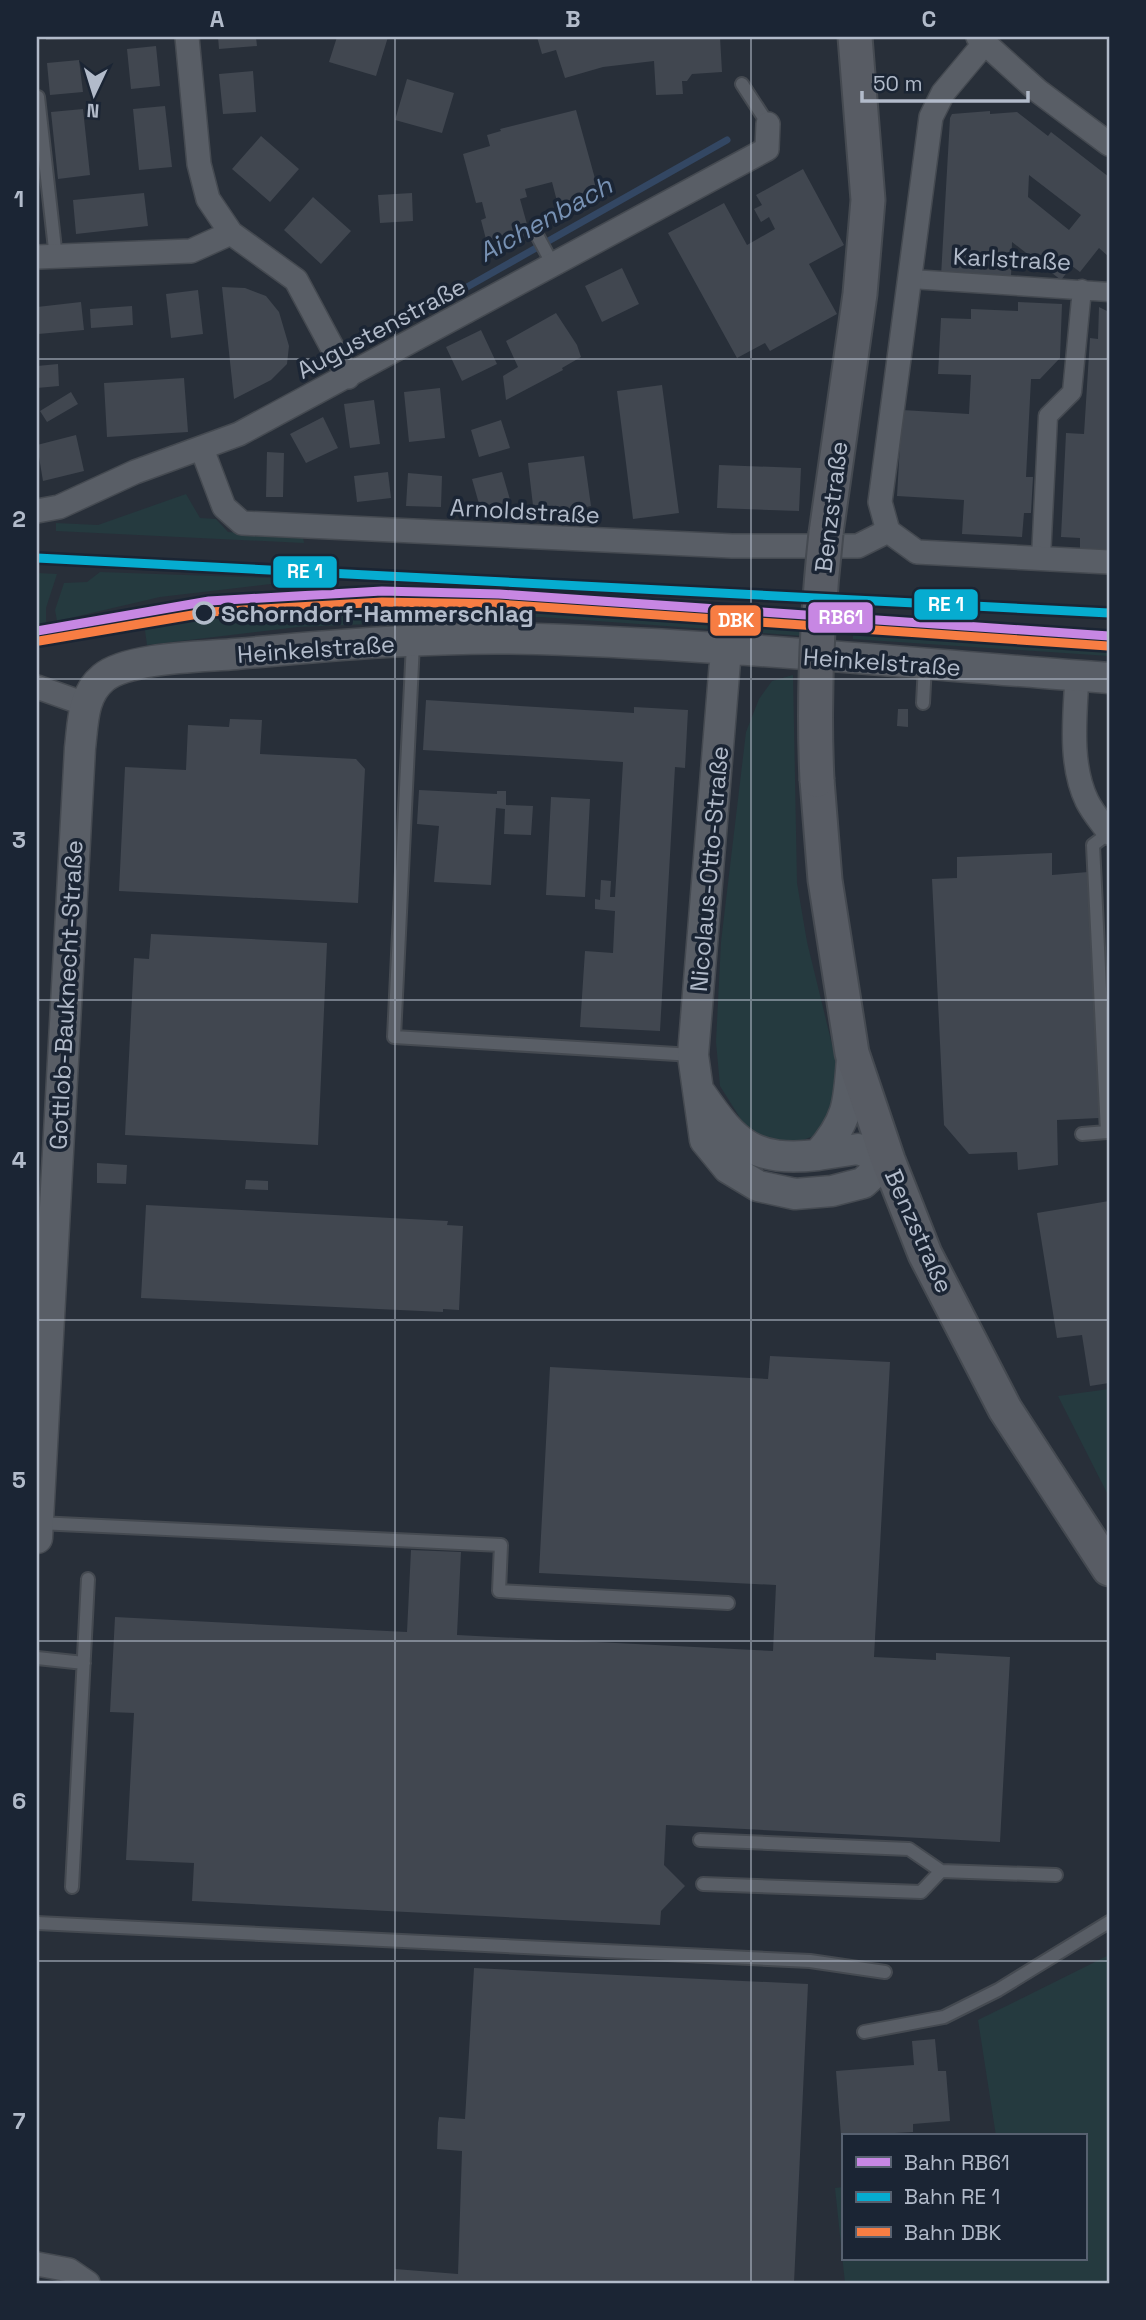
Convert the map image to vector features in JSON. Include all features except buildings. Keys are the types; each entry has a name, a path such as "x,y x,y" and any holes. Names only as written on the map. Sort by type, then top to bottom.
{"main road":[{"name":"Benzstraße","path":"855,37 868,201 860,294 826,533 816,629 814,714 825,880 852,1053 888,1160 937,1278 1004,1409 1109,1570"},
{"name":"Benzstraße","path":"842,976 870,1048 906,1160 937,1243 1028,1420 1043,1465"}],"street":[{"path":"187,37 199,164 208,199 231,233 296,280 348,377"},
{"path":"1109,144 1038,91 981,40 943,93 931,117 880,502 888,531 917,552 1109,562"},
{"name":"Augustenstraße","path":"37,512 59,507 135,472 239,434 348,377 551,261 767,149 768,124"},
{"path":"47,257 191,251 231,233"},
{"name":"Karlstraße","path":"911,279 1109,292"},
{"path":"1041,558 1048,416 1072,392 1082,289"},
{"name":"Arnoldstraße","path":"202,449 225,507 242,523 732,546 858,546 888,531"},
{"name":"Heinkelstraße","path":"85,704 104,677 141,664 306,648 534,639 726,649 1109,678"},
{"name":"Nicolaus-Otto-Straße","path":"698,1088 726,1130 763,1155 789,1158 858,1149 888,1160 863,1183 832,1191 795,1194 758,1186 728,1168 705,1140 693,1055 726,649"},
{"path":"1077,676 1075,719 1078,775 1088,802 1109,833"},
{"path":"37,687 85,704"},
{"name":"Gottlob-Bauknecht-Straße","path":"37,1521 80,748 85,704"},
{"path":"818,1155 838,1132 849,1099 852,1053"},
{"path":"37,2264 69,2270 88,2283"}],"lane":[{"path":"742,84 768,124"},
{"path":"38,97 47,257"},
{"path":"537,235 551,261"},
{"path":"413,643 394,1037 693,1055"},
{"path":"923,703 925,665"},
{"path":"1082,1134 1107,1132 1093,845 1109,833"},
{"path":"37,1521 501,1545 499,1591 728,1604"},
{"path":"72,1887 88,1579"},
{"path":"37,1658 84,1663"},
{"path":"700,1840 909,1849 941,1871 1056,1875"},
{"path":"703,1884 921,1892 941,1871"},
{"path":"864,2032 944,2017 998,1990 1109,1922"},
{"path":"37,1923 810,1961 885,1972"}],"green space":[{"path":"186,494 200,518 216,519 228,532 303,538 304,543 56,531 56,523 98,525"},
{"path":"100,572 298,579 160,597 57,621 55,610 64,583 87,582"},
{"path":"37,573 57,574 46,608 46,626 37,628"},
{"path":"352,598 487,601 805,625 804,636 541,617 298,627 147,645 144,623 286,609 352,607"},
{"path":"853,625 1109,644 1109,656 853,639"},
{"path":"793,675 797,883 807,942 837,1065 839,1099 816,1135 798,1142 772,1141 747,1129 720,1086 716,1042 721,942 746,732 759,699 772,681"},
{"path":"1109,1389 1109,1497 1058,1396"},
{"path":"1109,1955 1109,2283 845,2283 843,2260 1086,2260 1086,2134 996,2134 978,2020"},
{"path":"842,2187 842,2254 835,2188"}],"waterway":[{"name":"Aichenbach","path":"384,334 727,140"}],"rail line":[{"name":"RB61","path":"37,631 209,601 382,591 499,594 1109,636"},
{"name":"DBK","path":"39,641 210,612 382,602 498,604 1108,646"}],"transit line":[{"path":"37,558 1109,613"}],"place":[{"name":"Schorndorf-Hammerschlag","path":"204,613"}]}
